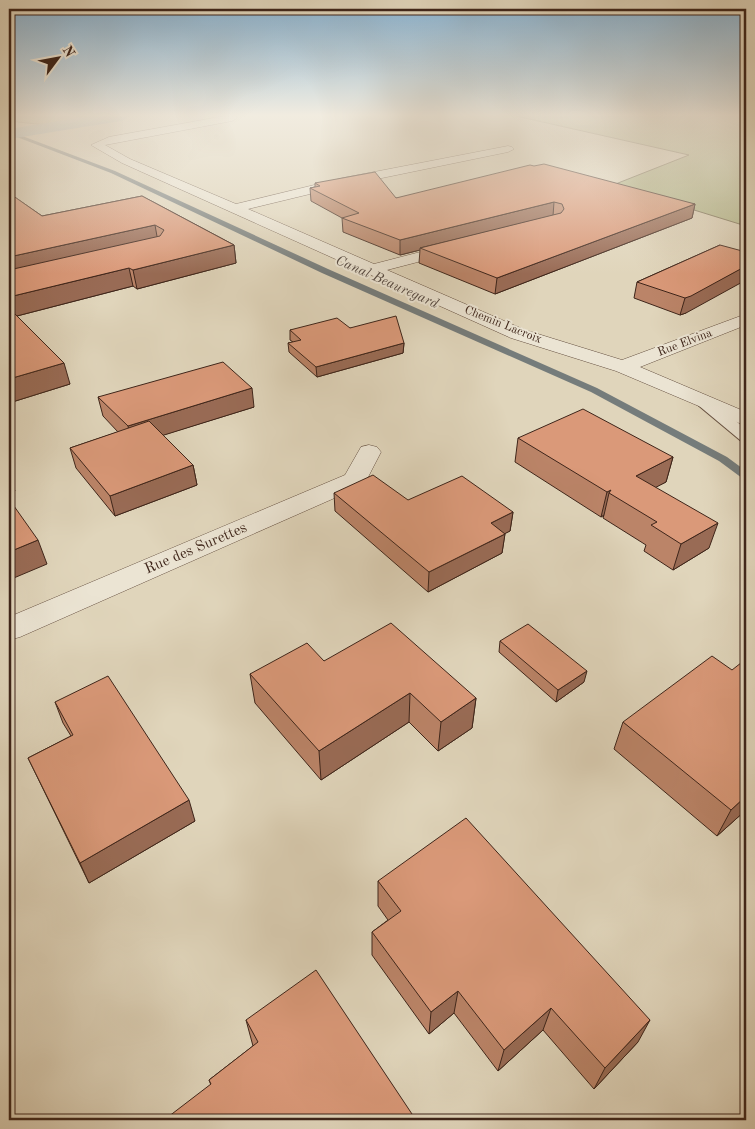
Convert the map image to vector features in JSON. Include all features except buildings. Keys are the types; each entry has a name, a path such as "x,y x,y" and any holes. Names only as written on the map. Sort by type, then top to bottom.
{"street":[{"name":"Chemin Lacroix","path":"144,169 518,334 624,367 746,420"},
{"path":"235,208 343,182 410,169"},
{"path":"372,269 467,245"},
{"name":"Rue Elvina","path":"624,367 746,319"},
{"name":"Rue des Surettes","path":"9,629 355,480 369,452"}],"lane":[{"path":"703,402 746,437"}],"green space":[{"path":"654,169 746,169 746,226 613,185"}],"waterway":[{"name":"Canal Beauregard","path":"105,169 325,271 594,390 723,459 746,476"}]}
